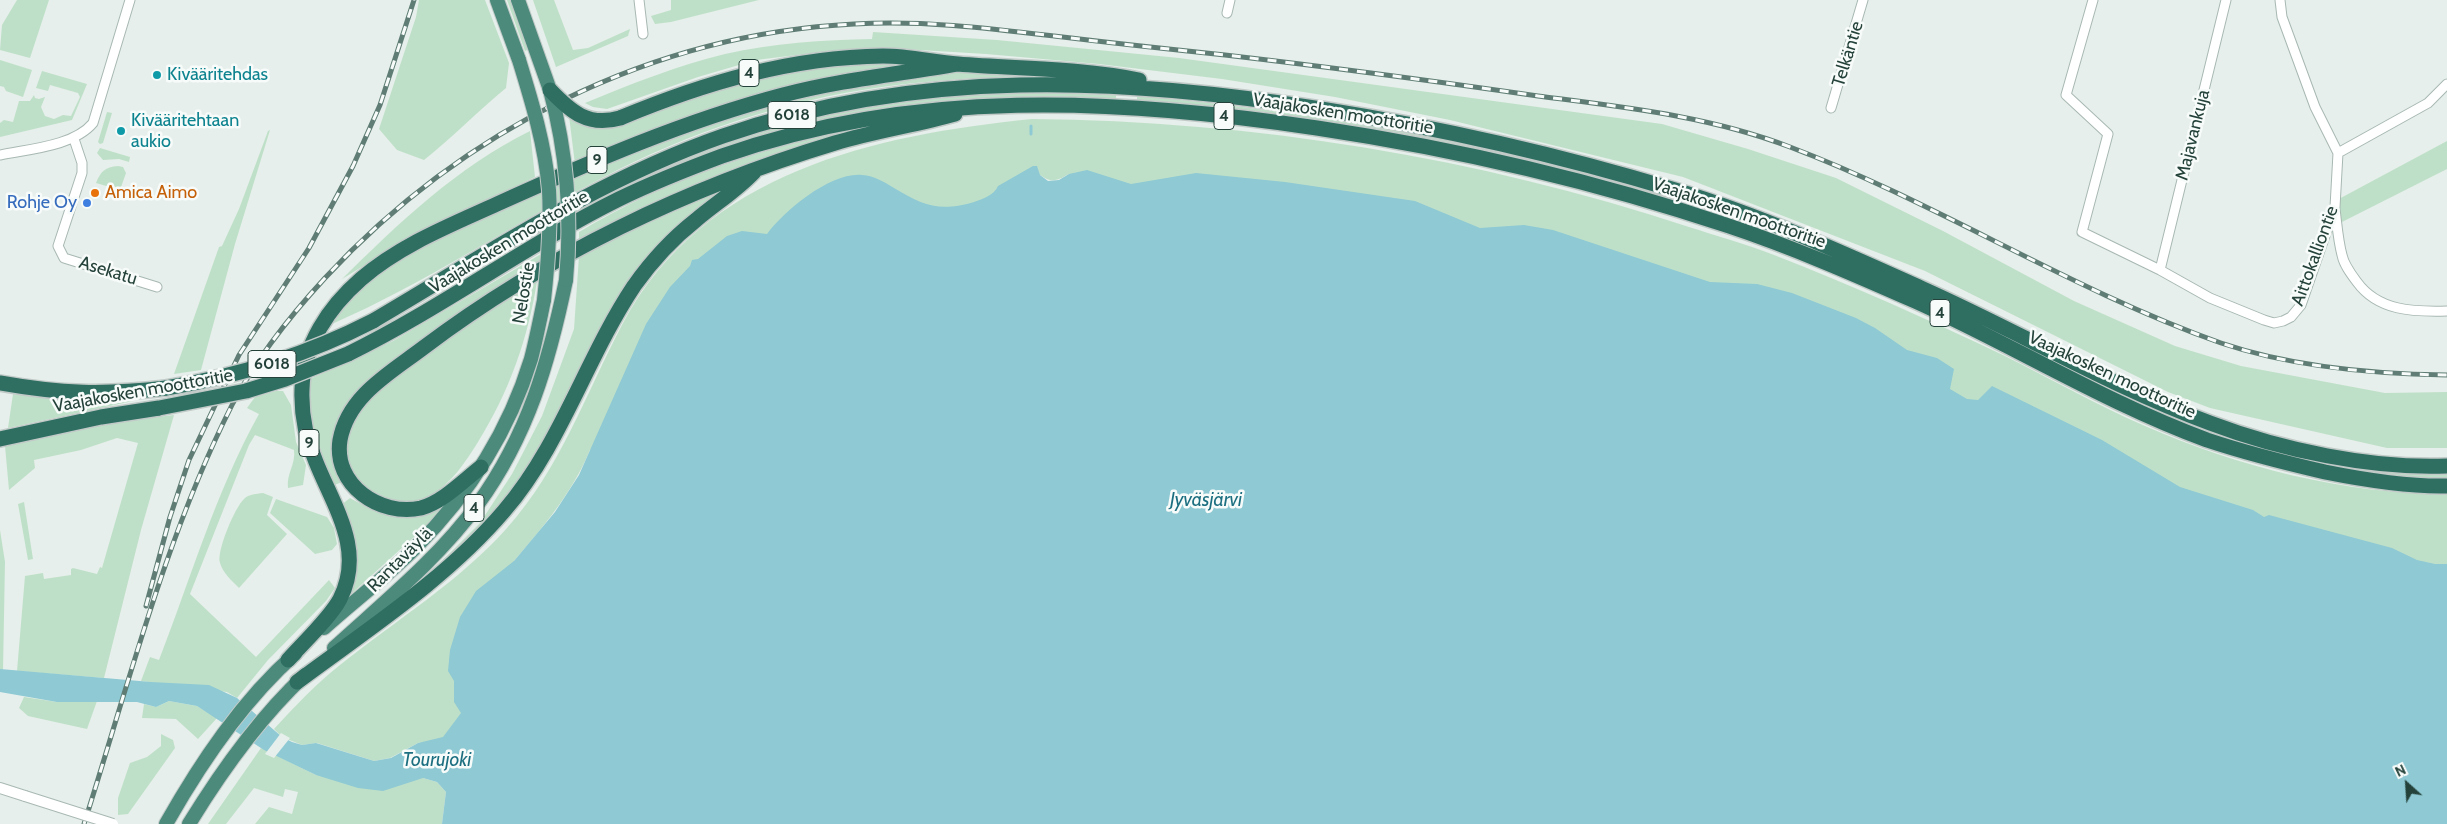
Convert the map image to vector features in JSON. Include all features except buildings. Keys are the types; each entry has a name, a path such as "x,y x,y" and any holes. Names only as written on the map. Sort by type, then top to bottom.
{"highway":[{"name":"Nelostie","path":"481,467 517,396 531,359 544,300 549,251 549,190 534,108 497,0"},
{"name":"4","path":"518,0 550,90 566,106 584,118 601,121 620,118 726,79 801,64 851,57 917,57 958,64 1058,69 1125,77 1189,90"},
{"name":"9","path":"288,660 338,602 348,579 350,551 344,529 308,441 301,405 304,364 311,345 330,313 360,280 396,254 467,218 556,177 674,129 786,94 853,80 958,64"},
{"name":"Vaajakosken moottoritie","path":"0,383 56,392 94,394 166,388 205,382 278,362 314,349 373,321 607,184 666,157 767,122 858,100 904,92 962,87 1057,84 1189,90 1250,97 1405,123 1501,144 1679,191 1804,237 1924,289 2138,392 2212,424 2284,446 2360,461 2447,466"},
{"name":"Rantaväylä","path":"189,824 236,752 274,705 431,559 478,504 522,428 542,380 566,280 569,242 567,182 563,145 550,90"},
{"name":"4","path":"481,467 436,502 422,507 389,509 372,502 351,484 341,457 342,433 355,405 377,382 447,330 492,300 557,260 601,237 702,189 756,170 863,135 988,106"},
{"name":"Vaajakosken moottoritie","path":"0,438 101,417 246,391 285,379 348,354 444,303 615,201 698,165 768,141 830,124 894,113 988,106 1133,108 1264,120 1388,138 1554,174 1730,226 1820,260 1920,303 2133,408 2206,439 2282,463 2360,479 2447,486"},
{"path":"297,682 440,572 475,542 504,511 532,474 560,427 604,337 636,284 678,235 700,216 736,191 756,170"},
{"name":"Rantaväylä","path":"166,824 221,737 258,691 288,660 415,548 453,506 481,467"}],"street":[{"path":"0,155 74,139 87,131 93,123 130,0"},
{"path":"639,0 643,34"},
{"path":"1227,13 1230,0"},
{"name":"Telkäntie","path":"1831,108 1863,0"},
{"name":"Aittokalliontie","path":"2093,0 2066,96 2108,134 2082,232 2160,270 2210,298 2264,320 2274,323 2283,321 2291,318 2301,305 2335,207 2338,153"},
{"name":"Majavankuja","path":"2160,270 2226,0"},
{"path":"2280,0 2282,17 2314,107 2338,153 2428,103 2447,84"},
{"name":"Asekatu","path":"74,139 82,163 82,173 58,246 60,253 64,258 157,287"},
{"path":"2335,207 2342,256 2350,273 2370,298 2380,303 2410,311 2446,309"},
{"path":"0,788 113,824"}],"green space":[{"path":"17,0 49,0 30,58 0,50 2,25"},
{"path":"419,0 485,0 509,63 506,88 424,160 397,150 379,129 416,17"},
{"path":"507,0 512,0 529,49 525,51"},
{"path":"533,0 554,0 573,50 588,48 630,29 628,36 556,67"},
{"path":"671,0 759,0 671,22 655,24 651,16 671,10"},
{"path":"873,32 997,40 1179,58 1662,124 1748,149 1836,178 1943,231 2074,301 2175,346 2241,366 2385,393 2447,392 2447,448 2387,448 2210,408 2168,392 1925,271 1683,177 1450,120 1335,97 1222,79 1099,64 887,48 821,52 756,60 698,77 607,109 593,107 585,103 671,70 725,54 761,47 798,43 872,39"},
{"path":"0,60 32,70 23,97 6,91 4,87 0,86"},
{"path":"853,63 916,63 882,69 575,164 569,116 581,122 757,77"},
{"path":"42,71 87,84 72,120 0,137 0,123 4,120 13,122 19,101 30,101 34,95 35,98 39,99 45,97 41,107 45,116 54,119 63,115 71,116 80,97 78,93 50,85 48,91 36,88"},
{"path":"982,71 1034,76 977,78 882,87 810,100 738,120 668,147 602,178 435,272 332,324 351,297 380,271 413,249 554,184 659,140 788,99 931,74"},
{"path":"1009,92 1116,95 1116,99 1061,97 955,100 853,113 803,124 699,157 581,211 580,207 659,169 742,138 784,125 870,105 937,96"},
{"path":"1137,96 1242,107 1346,122 1449,141 1552,164 1551,168 1368,128 1264,112 1137,100"},
{"path":"107,112 112,113 103,143 100,144 98,142"},
{"path":"1032,119 1115,121 1198,127 1364,147 1528,181 1609,202 1753,247 1803,266 1890,303 2005,356 2127,418 2217,454 2255,466 2331,483 2408,493 2447,494 2447,677 1069,174 1054,180 1040,175 590,450 566,495 514,561 526,730 418,743 390,758 374,761 317,743 302,745 282,737 274,729 331,672 469,566 507,528 526,505 557,456 623,323 657,272 699,230 746,196 799,170 855,151 913,136 972,126"},
{"path":"860,127 861,130 579,243 579,232 612,213 680,181 787,145"},
{"path":"270,130 235,244 201,370 174,374 219,247 222,246 239,209"},
{"path":"530,131 535,177 411,237 342,279 407,217 453,179 503,145"},
{"path":"2447,141 2447,169 2340,223 2337,200"},
{"path":"100,148 130,157 129,162 119,159 103,160 97,153"},
{"path":"118,166 123,167 126,173 120,190 96,183 104,170"},
{"path":"1588,173 1664,196 1663,199 1587,177"},
{"path":"731,185 674,232 515,489 455,554 443,560 480,523 512,474 542,416 574,329 579,256 655,218"},
{"path":"1695,205 1779,235 1875,273 2137,399 2402,472 2447,474 2447,477 2377,475 2307,462 2238,443 2172,420 1693,207"},
{"path":"541,254 540,266 360,391 337,470 342,482 332,486 320,458 307,404 310,379 393,341"},
{"path":"537,281 523,344 508,384 489,423 458,472 431,496 413,503 396,503 380,497 366,487 355,473 348,457 346,439 351,421 364,402 382,386"},
{"path":"283,391 291,405 296,442 306,465 303,485 288,488 288,478 294,460 294,450 255,435 249,445 190,594 256,657 329,580 335,588 326,601 268,660 237,698 227,692 141,681 150,657 159,660 217,504 259,414 247,408 255,397"},
{"path":"13,394 70,401 133,401 8,428"},
{"path":"174,415 141,530 104,678 17,671 25,576 43,573 44,579 71,575 71,569 73,568 97,574 100,567 102,568 138,443 117,438 81,450 34,460 35,468 9,490 5,446 115,422"},
{"path":"263,493 273,497 267,515 287,534 239,588 221,567 221,549 227,530 240,504 248,496"},
{"path":"350,498 374,510 394,517 427,514 441,509 425,527 350,595 357,572 356,550 354,538 341,505"},
{"path":"276,499 327,517 334,528 337,544 332,550 315,554 270,513"},
{"path":"24,502 33,559 28,560 18,504"},
{"path":"0,530 5,562 3,670 0,669"},
{"path":"24,697 57,702 97,701 87,729 28,716 19,708"},
{"path":"169,701 197,706 217,718 198,739 176,719 142,718 144,704 156,707"},
{"path":"161,734 173,740 175,748 128,814 118,815 118,798 130,763 147,757 161,746"},
{"path":"261,748 316,775 423,778 437,782 446,792 442,824 255,824 269,807 292,814 298,792 285,789 283,797 254,788 226,824 208,824"}],"water":[{"name":"Jyväsjärvi","path":"1033,166 1037,166 1040,175 1048,181 1059,180 1069,174 1087,170 1131,184 1196,173 1285,182 1415,201 1480,228 1524,225 1553,230 1710,282 1757,284 1792,293 1856,318 1875,328 1907,350 1937,358 1954,369 1950,389 1967,399 1978,400 1992,386 2102,440 2180,487 2253,510 2264,517 2269,515 2392,548 2417,560 2435,564 2447,564 2447,824 442,824 446,792 437,782 423,778 383,791 358,788 316,775 264,750 197,706 169,701 156,707 137,702 57,702 0,692 0,669 209,685 237,698 282,737 292,742 302,745 316,743 374,761 391,758 418,743 443,737 461,713 454,702 454,681 448,671 450,650 460,617 476,591 514,561 555,512 579,475 646,324 670,287 690,266 692,260 698,259 727,236 742,231 767,234 785,214 810,194 823,186 850,176 862,175 871,177 923,203 951,207 984,198 994,192 998,186"}],"pier":[{"path":"281,733 290,738 274,758 265,754"}],"waterway":[{"path":"1031,126 1031,134"}],"railway":[{"path":"146,606 170,517 189,460 239,355 309,248 353,166 380,105 414,0"},
{"path":"84,824 150,611 187,507 208,455 241,388 274,338 312,292 379,225 437,177 499,135 565,99 634,70 705,47 779,32 879,23 979,28 1342,69 1634,109 1697,120 1759,136 1845,169 2111,298 2165,322 2221,343 2276,358 2332,368 2447,375"}],"place":[{"name":"Kivääritehdas","path":"157,75"},
{"name":"Kivääritehtaan aukio","path":"121,131"},
{"name":"Amica Aimo","path":"95,193"},
{"name":"Rohje Oy","path":"87,203"}],"water label":[{"name":"Tourujoki","path":"437,760"}]}
